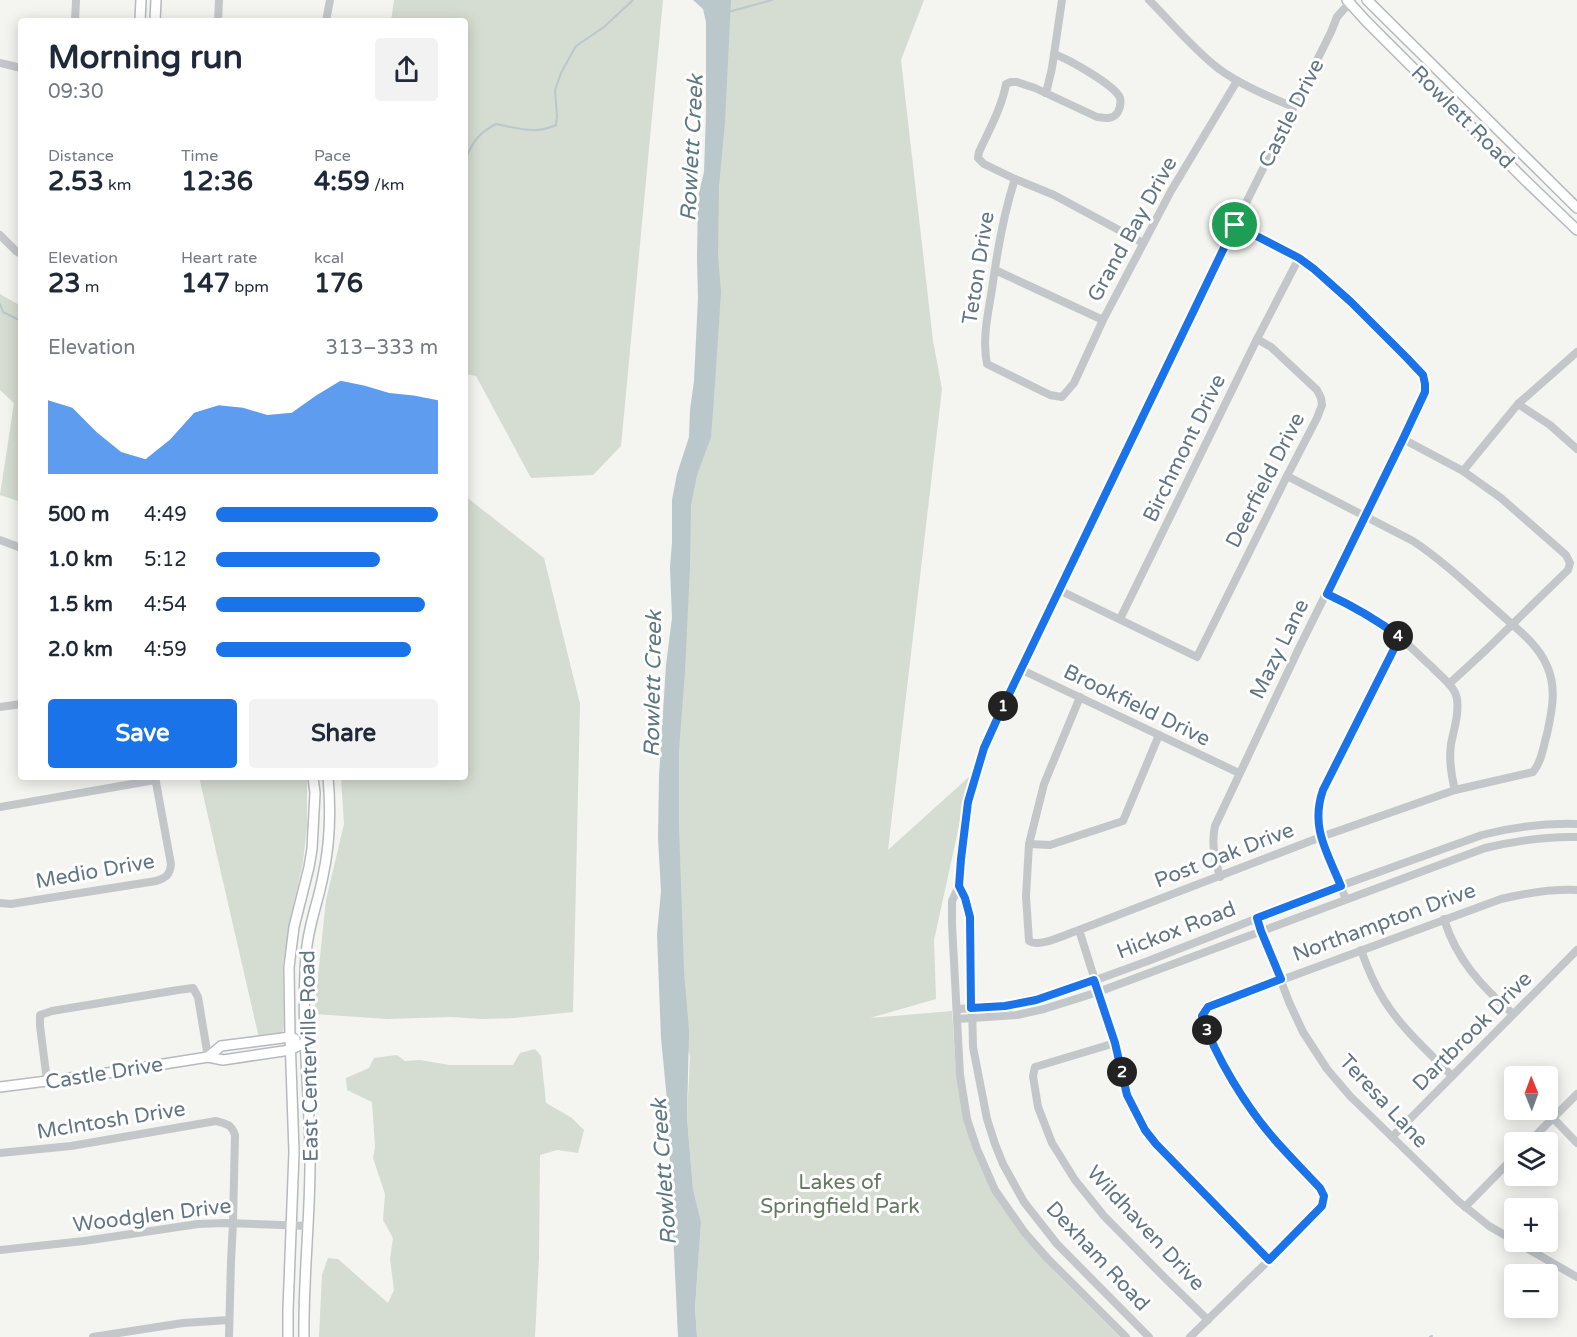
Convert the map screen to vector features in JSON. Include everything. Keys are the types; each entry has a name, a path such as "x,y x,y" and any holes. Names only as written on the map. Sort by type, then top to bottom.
{"main road":[{"path":"140,18 141,0"},
{"path":"155,18 156,0"},
{"name":"Rowlett Road","path":"1367,0 1577,208"},
{"name":"Rowlett Road","path":"1350,1 1366,21 1577,230"},
{"path":"1526,182 1538,170"},
{"name":"East Centerville Road","path":"288,1337 294,1152 289,967 294,927 312,849 313,780"},
{"name":"East Centerville Road","path":"304,1337 303,1308 310,1154 306,956 310,928 328,851 328,780"},
{"name":"Castle Drive","path":"208,1057 221,1047 290,1037 306,1042"},
{"name":"Castle Drive","path":"0,1087 208,1057 223,1060 290,1050 306,1042"}],"street":[{"path":"75,18 76,0"},
{"path":"218,18 219,0"},
{"path":"327,18 330,0"},
{"path":"1046,93 1062,0"},
{"path":"1149,0 1204,56 1236,81 1293,107"},
{"name":"Castle Drive","path":"984,748 1235,225 1337,17 1350,1"},
{"path":"1054,54 1081,67 1114,90 1120,96 1121,103 1118,112 1112,118 1097,117 1046,93 1011,82 1006,84 978,158 984,164 1054,195 1143,243"},
{"path":"0,63 18,67"},
{"name":"Grand Bay Drive","path":"1062,397 1074,383 1103,320 1171,191 1236,81"},
{"name":"Teton Drive","path":"1016,179 1007,202 994,270 986,328 987,364 1050,395 1062,397"},
{"path":"1235,225 1299,258"},
{"path":"0,235 18,252"},
{"name":"Birchmont Drive","path":"1120,619 1299,258"},
{"name":"Mazy Lane","path":"1220,877 1213,850 1215,826 1425,392 1423,375 1351,302 1299,258"},
{"path":"994,270 1103,320"},
{"name":"Deerfield Drive","path":"1120,619 1197,657 1317,418 1322,398 1317,390 1271,347 1257,339"},
{"path":"1463,471 1518,404 1577,352"},
{"path":"1518,404 1550,425 1577,449"},
{"path":"1403,439 1463,471 1502,498 1566,555 1570,563 1568,570 1449,684"},
{"path":"1287,476 1413,541 1433,554 1513,625"},
{"path":"0,540 18,547"},
{"path":"1059,590 1120,619"},
{"path":"1327,594 1353,606 1400,637 1449,684 1457,695 1458,717 1450,760 1455,790"},
{"name":"Post Oak Drive","path":"1029,844 1027,928 1029,941 1033,944 1078,930 1321,837 1455,790 1533,772 1539,765 1552,712 1553,686 1547,667 1537,648 1513,625"},
{"path":"1346,899 1321,837 1317,811 1323,790 1400,637"},
{"name":"Brookfield Drive","path":"1020,669 1239,773"},
{"path":"1080,697 1044,783 1029,844 1050,846 1123,821 1159,735"},
{"path":"0,707 18,704"},
{"name":"Dexham Road","path":"984,748 968,802 959,886 952,901 951,924 960,1075 967,1119 995,1190 1025,1233 1126,1337"},
{"path":"0,807 149,780"},
{"name":"Medio Drive","path":"0,903 11,904 166,878 170,873 171,864 155,780"},
{"name":"Hickox Road","path":"957,1009 1005,1006 1036,1000 1148,961 1341,886 1482,835 1540,824 1577,824"},
{"name":"Hickox Road","path":"957,1019 1017,1015 1098,992 1485,848 1517,841 1577,837"},
{"name":"Dexham Road","path":"959,886 970,917 973,1047 987,1119 1003,1164 1024,1202 1057,1245 1149,1337"},
{"name":"Northampton Drive","path":"1269,1260 1322,1206 1324,1196 1320,1188 1274,1139 1241,1092 1217,1052 1203,1021 1203,1012 1208,1007 1281,979 1510,897 1556,889 1577,890"},
{"name":"Teresa Lane","path":"1257,918 1289,1002 1303,1032 1327,1069 1350,1096 1420,1166 1465,1207 1504,1235"},
{"path":"1444,919 1459,955 1473,974 1513,1014"},
{"path":"1078,930 1115,1043 1127,1095 1145,1130 1269,1260 1191,1337"},
{"path":"1361,950 1384,1000 1397,1019 1452,1076"},
{"name":"Dartbrook Drive","path":"1392,1137 1577,950"},
{"path":"47,1081 40,1015 178,990 193,988 198,997 208,1057"},
{"name":"Wildhaven Drive","path":"1115,1043 1035,1066 1033,1076 1038,1107 1052,1143 1075,1180 1104,1216 1208,1320"},
{"path":"1558,1113 1577,1094"},
{"path":"1539,1132 1551,1120"},
{"path":"1555,1120 1577,1143"},
{"name":"McIntosh Drive","path":"0,1153 71,1146 216,1121 226,1123 232,1127 235,1135 233,1223"},
{"path":"1465,1207 1504,1167"},
{"path":"229,1337 233,1223"},
{"name":"Woodglen Drive","path":"0,1250 84,1241 198,1224 308,1226"},
{"name":"Teresa Lane","path":"1533,1252 1577,1277"},
{"path":"93,1337 183,1323 229,1320"}],"green space":[{"path":"394,0 663,0 621,446 593,475 531,478 476,376 468,375 468,18 391,18"},
{"name":"Lakes of Springfield Park","path":"715,0 924,0 901,60 933,341 942,389 888,850 970,776 934,940 936,999 870,1018 952,1011 959,1091 975,1150 1020,1231 1056,1273 1120,1337 697,1337 695,1308 701,1222 693,1189 687,1118 690,1057 684,1032 669,666 700,424"},
{"path":"0,294 18,304 18,501 0,495 14,403 0,390"},
{"path":"468,498 544,558 580,704 573,1012 482,1019 451,1017 388,1019 314,1014 326,900 344,824 341,780 468,780"},
{"path":"200,780 307,780 307,826 303,862 283,965 283,1031 279,1035 259,1038"},
{"path":"535,1049 541,1056 546,1103 572,1118 584,1130 578,1153 557,1150 540,1155 539,1258 535,1337 319,1337 322,1275 328,1258 338,1259 388,1303 394,1290 390,1259 393,1238 383,1220 385,1194 373,1158 375,1147 372,1102 347,1090 346,1078 369,1068 374,1058 397,1055 405,1061 420,1060 449,1065 513,1065 520,1053"}],"shaded area":[{"path":"693,0 731,0 725,122 719,186 718,255 721,292 715,383 711,437 697,475 691,505 685,671 679,750 684,972 689,1031 687,1118 693,1189 701,1222 695,1308 697,1337 678,1337 667,1100 661,1038 657,934 661,891 658,838 659,776 666,665 672,618 670,567 672,500 677,474 689,437 698,298 698,197 704,172 706,22 703,9"}],"waterway":[{"path":"468,154 477,138 496,124 534,130 556,125 555,90 561,73 576,46 604,27 633,0"},
{"path":"728,12 772,0"},
{"path":"0,304 3,312 18,320"}],"route":[{"path":"1235,225 1299,258 1314,269 1407,358 1423,375 1425,384 1425,392 1327,594 1353,606 1400,637 1319,801 1317,811 1321,837 1341,886 1257,918 1281,979 1208,1007 1202,1016 1217,1052 1256,1115 1274,1139 1320,1188 1324,1196 1322,1206 1269,1260 1145,1130 1127,1095 1115,1043 1094,980 1036,1000 1005,1006 971,1008 970,917 959,886 968,802 984,748 1235,225"}],"water label":[{"name":"Rowlett Creek","path":"691,148"},
{"name":"Rowlett Creek","path":"652,684"},
{"name":"Rowlett Creek","path":"663,1172"}]}
